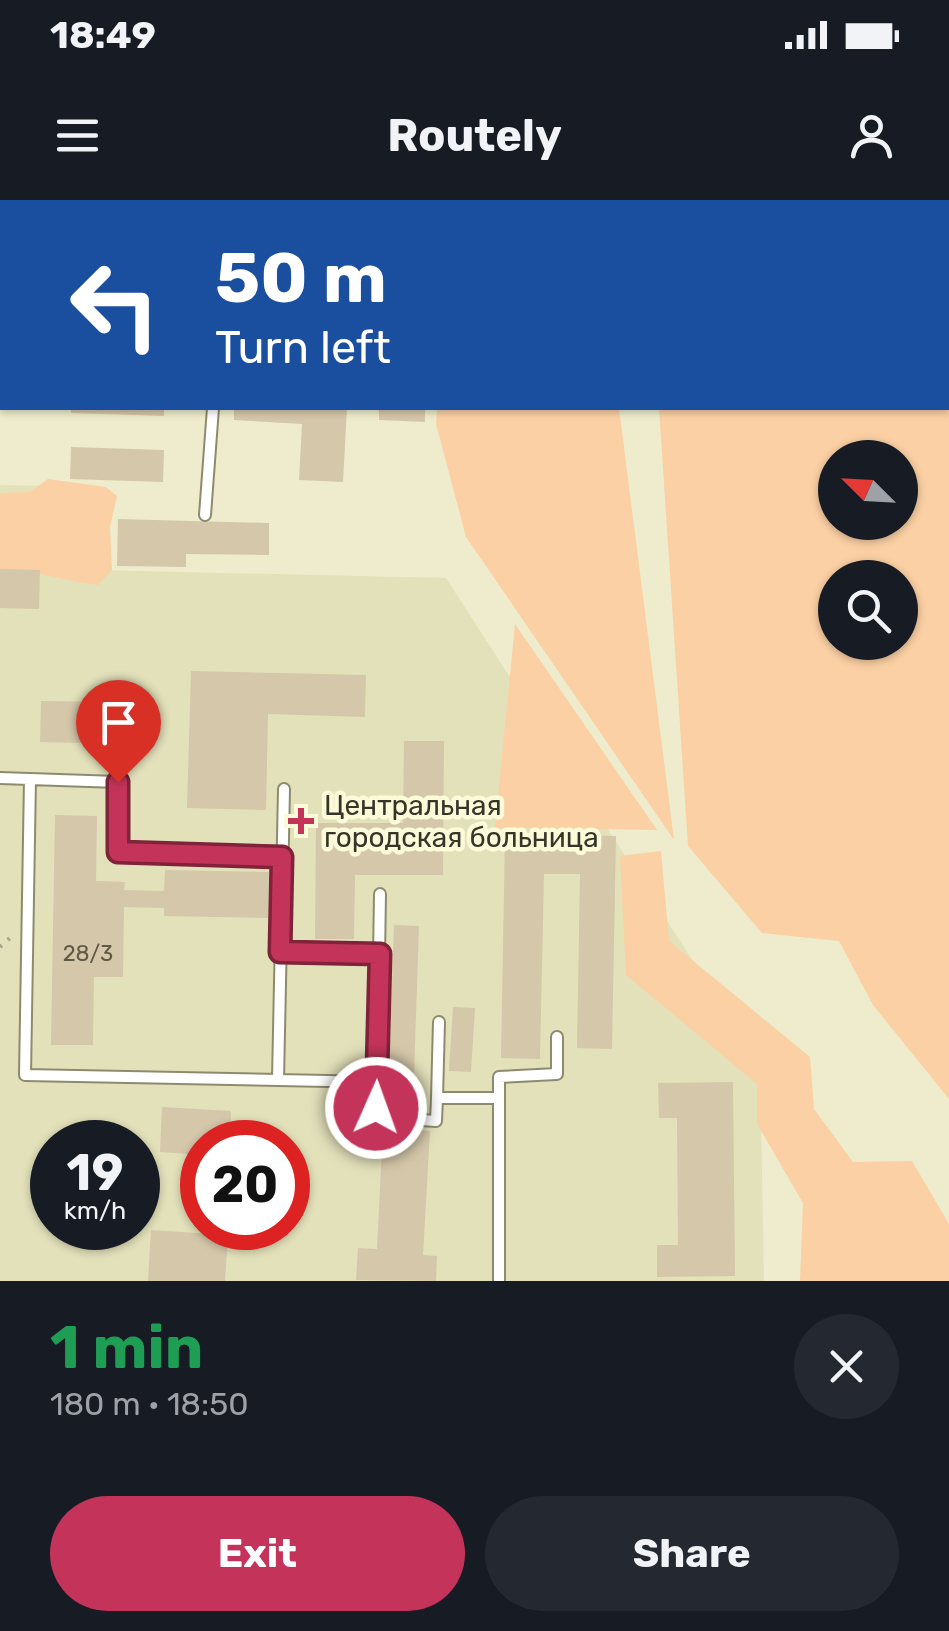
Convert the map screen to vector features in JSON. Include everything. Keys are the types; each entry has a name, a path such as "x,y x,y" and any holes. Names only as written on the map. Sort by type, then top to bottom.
{"lane":[{"path":"205,515 213,410"},
{"path":"0,778 118,782 118,852 282,857"},
{"path":"30,779 25,1075 377,1082"},
{"path":"278,1080 284,789"},
{"path":"380,894 375,1117 436,1121 439,1022"},
{"path":"280,952 380,954"},
{"path":"499,1281 499,1077 557,1074 557,1038"},
{"path":"438,1098 500,1098"}],"shaded area":[{"path":"437,410 619,410 674,840 466,537 436,424"},
{"path":"659,410 949,410 949,1099 873,1005 839,941 762,933 688,846"},
{"path":"48,479 106,487 117,496 110,527 112,570 98,585 0,569 0,493 30,492"},
{"name":"Центральная городская больница","path":"0,485 96,487 95,570 446,578 760,1065 764,1281 0,1281"},
{"path":"515,624 657,830 495,827"},
{"path":"661,851 669,941 810,1057 814,1109 853,1162 912,1161 949,1224 949,1281 800,1281 803,1203 757,1124 757,1084 626,975 620,856"}],"building":[{"path":"164,410 164,416 71,413"},
{"path":"234,410 347,410 343,482 299,480 302,424 234,420"},
{"path":"379,410 425,410 425,422 379,420"},
{"path":"71,447 164,450 163,482 70,479"},
{"path":"118,519 269,523 269,555 186,554 186,567 117,566"},
{"path":"0,569 40,570 39,609 0,608"},
{"path":"191,671 366,675 365,717 268,714 266,810 187,808"},
{"path":"41,701 122,702 121,744 40,742"},
{"path":"404,741 444,741 443,875 355,875 354,939 315,939 316,823 403,823"},
{"path":"55,815 97,816 96,881 125,882 124,890 164,891 165,870 269,872 268,918 164,916 164,908 124,907 123,977 94,977 93,1045 51,1045"},
{"path":"505,834 616,836 612,1049 577,1048 580,874 544,874 540,1059 501,1058"},
{"path":"394,925 419,926 413,1105 388,1103"},
{"path":"453,1007 475,1008 471,1072 449,1071"},
{"path":"733,1082 735,1276 657,1277 657,1245 678,1245 677,1118 659,1118 658,1083"},
{"path":"162,1107 231,1111 231,1120 180,1120 180,1153 160,1152"},
{"path":"383,1128 430,1131 423,1255 437,1256 436,1281 356,1280 358,1248 377,1249"},
{"path":"160,1231 180,1232 180,1250 227,1250 225,1281 148,1281 150,1250 160,1250"}],"place":[{"name":"Центральная городская больница","path":"301,821"}],"route":[{"path":"118,782 118,852 282,857 280,952 380,954 376,1108"}]}
